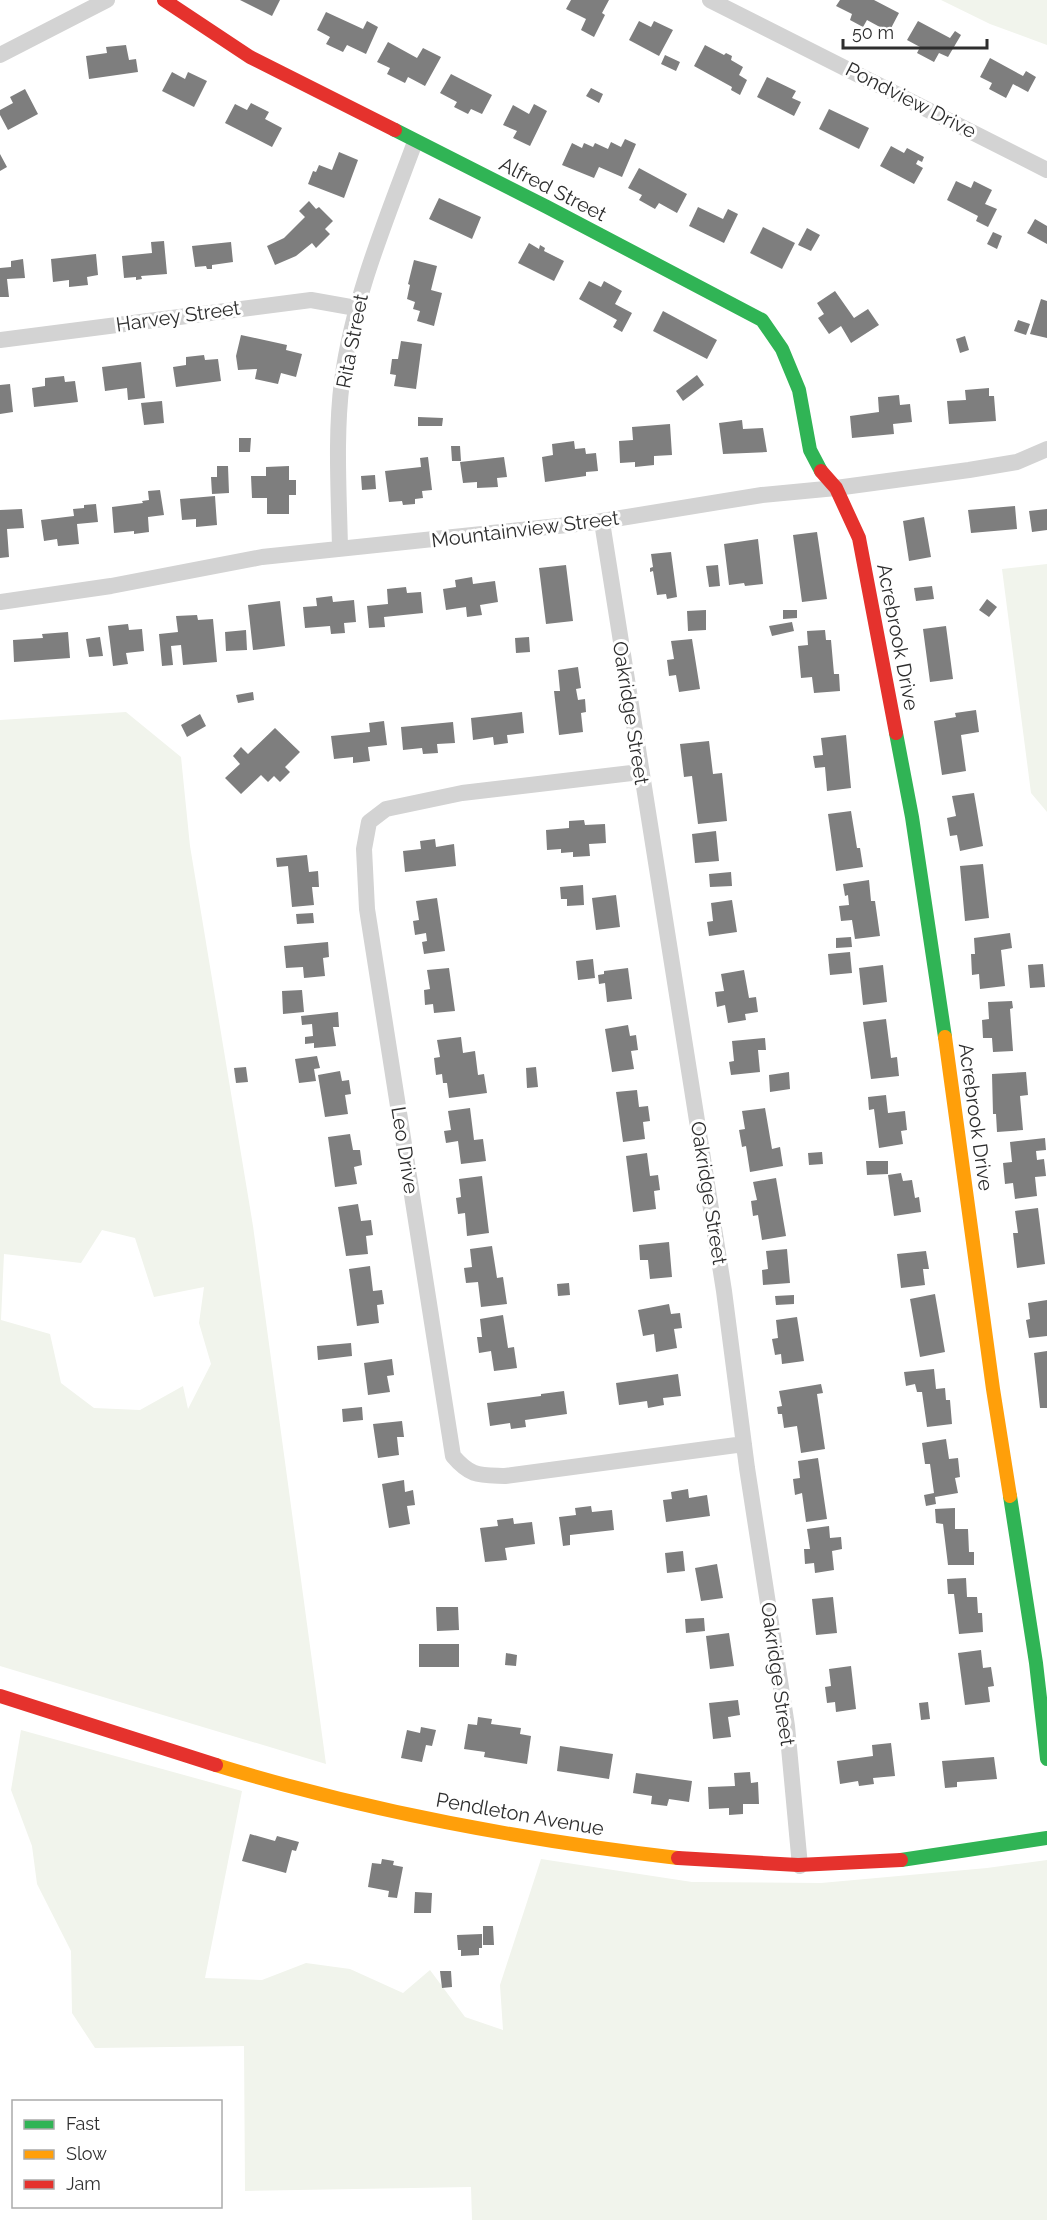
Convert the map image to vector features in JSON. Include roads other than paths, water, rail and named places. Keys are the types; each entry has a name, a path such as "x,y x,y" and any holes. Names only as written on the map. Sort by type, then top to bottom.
{"street":[{"path":"0,55 107,0"},
{"name":"Alfred Street","path":"164,0 250,57 547,207 762,320 782,349 799,390 810,450 821,471 836,488"},
{"name":"Pondview Drive","path":"710,0 1047,170"},
{"name":"Rita Street","path":"340,549 338,466 342,382 356,308 415,142"},
{"name":"Harvey Street","path":"0,340 311,300 356,308"},
{"name":"Mountainview Street","path":"0,602 111,586 262,557 602,522 762,495 836,488 1017,462 1047,449"},
{"name":"Acrebrook Drive","path":"836,488 859,538 912,817 962,1153 1002,1451 1036,1663 1047,1759"},
{"name":"Oakridge Street","path":"602,522 724,1291 744,1444 787,1726 800,1866"},
{"name":"Leo Drive","path":"640,772 462,793 386,809 369,822 365,840 367,909 453,1455 465,1470 480,1475 505,1476 744,1444"},
{"name":"Pendleton Avenue","path":"0,1696 218,1766 317,1794 499,1832 669,1857 738,1864 800,1866 903,1860 969,1852 1047,1838"}]}
